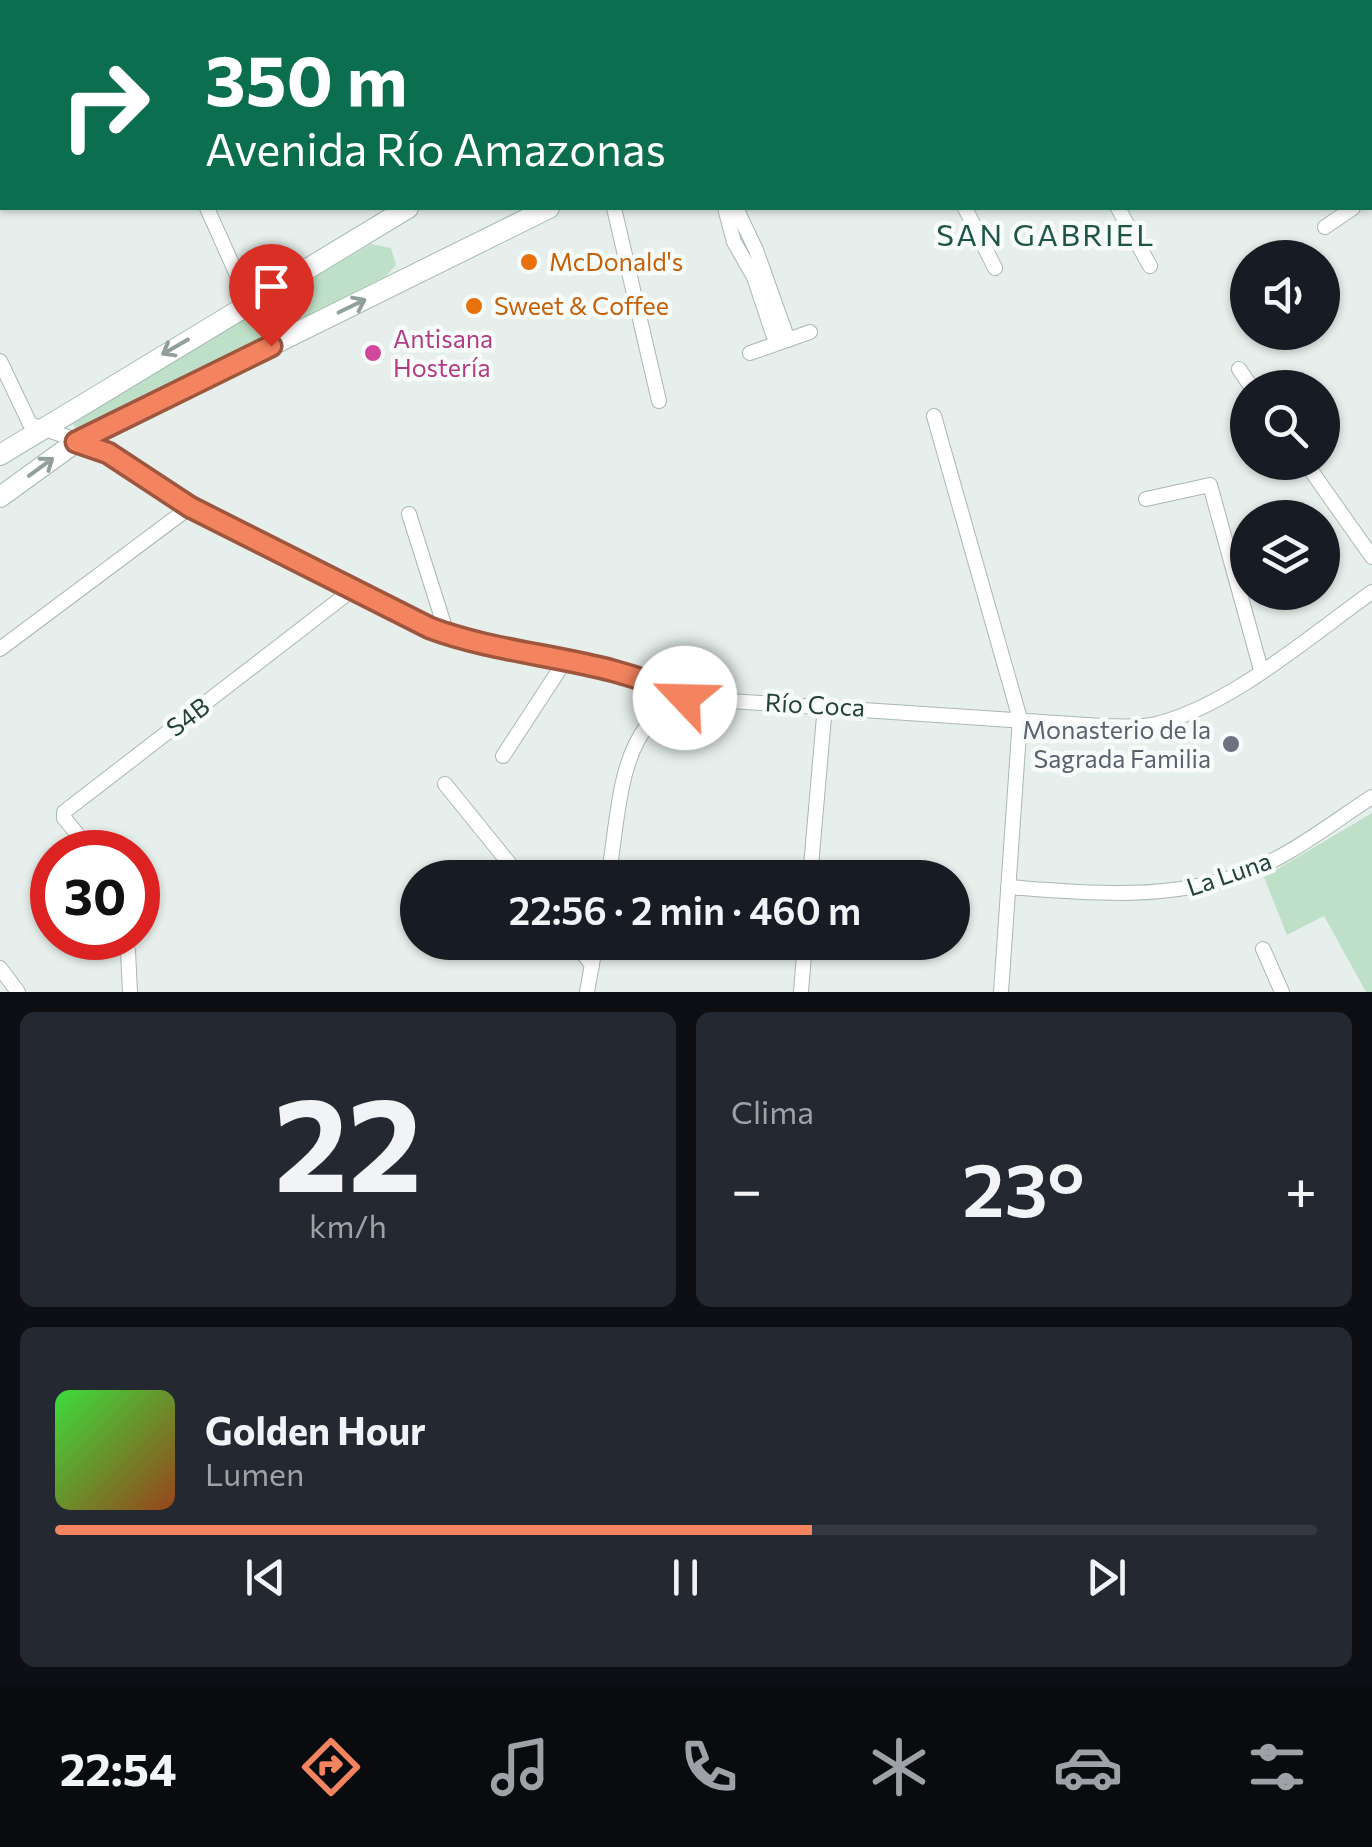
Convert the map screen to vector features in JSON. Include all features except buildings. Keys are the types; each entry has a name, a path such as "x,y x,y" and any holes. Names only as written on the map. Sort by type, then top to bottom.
{"main road":[{"path":"0,455 40,427 405,210"},
{"path":"0,497 76,442 544,210"}],"street":[{"path":"208,210 250,304"},
{"path":"614,210 659,401"},
{"path":"726,210 739,231 750,236 752,262 782,342"},
{"path":"736,210 739,231"},
{"path":"965,210 995,268"},
{"path":"1119,210 1150,266"},
{"path":"1325,226 1350,210"},
{"path":"750,353 810,332"},
{"path":"0,361 26,421 40,427"},
{"path":"934,416 1020,718 1001,992"},
{"name":"Río Coca","path":"40,427 108,453 190,507 447,634 648,680 685,698 1102,726 1150,725 1205,703 1261,670 1372,592"},
{"path":"1318,480 1372,558"},
{"path":"1146,499 1202,483 1210,485 1261,670"},
{"path":"0,649 190,507"},
{"path":"409,514 447,634"},
{"name":"S4B","path":"74,830 64,812 352,590"},
{"path":"502,756 565,660"},
{"path":"612,860 630,765 648,724 652,696 648,680"},
{"path":"648,724 685,698"},
{"path":"812,860 825,705"},
{"path":"445,784 506,860"},
{"name":"La Luna","path":"1008,888 1109,895 1175,892 1240,875 1277,858 1372,797"},
{"path":"1263,949 1282,992"},
{"path":"128,960 130,992"},
{"path":"588,960 592,965"},
{"path":"586,992 593,960"},
{"path":"800,992 803,960"},
{"path":"0,968 18,992"}],"green space":[{"path":"371,244 391,248 396,265 386,276 79,432 69,419"},
{"path":"1372,813 1372,992 1366,992 1324,916 1287,935 1264,877"}],"place":[{"name":"McDonald's","path":"529,262"},
{"name":"Sweet & Coffee","path":"474,306"},
{"name":"Antisana Hostería","path":"373,353"},
{"name":"Monasterio de la Sagrada Familia","path":"1231,744"}],"district":[{"name":"SAN GABRIEL","path":"1046,236"}],"route":[{"path":"271,346 76,442 108,453 190,507 430,628 466,641 626,674 655,682 685,698"}]}
